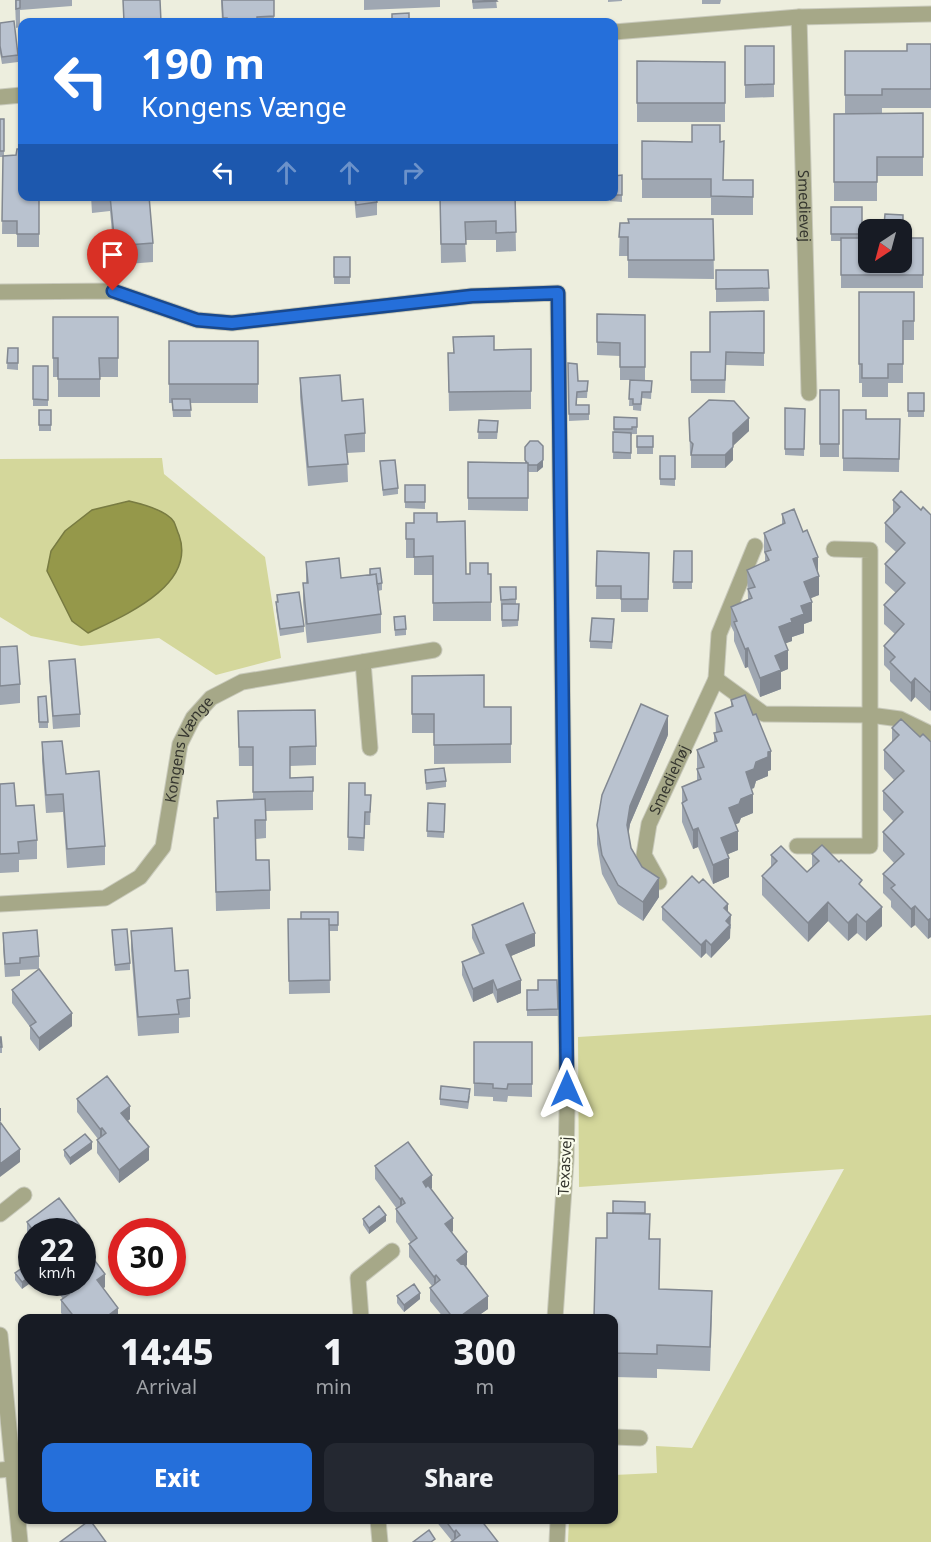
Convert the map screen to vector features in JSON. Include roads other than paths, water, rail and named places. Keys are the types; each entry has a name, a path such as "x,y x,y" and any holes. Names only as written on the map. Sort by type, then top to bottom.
{"street":[{"path":"618,32 799,17 931,14"},
{"name":"Smedievej","path":"799,17 809,393"},
{"path":"0,97 18,95"},
{"name":"Texasvej","path":"0,292 113,291 197,320 232,323 472,296 558,293 567,1111 566,1160 555,1314"},
{"name":"Smediehøj","path":"659,882 644,855 649,824 716,679 719,634 755,546"},
{"path":"797,846 870,846 870,550 834,549"},
{"name":"Kongens Vænge","path":"0,904 105,898 140,877 163,847 180,744 193,718 212,698 242,682 434,650"},
{"path":"363,662 370,748"},
{"path":"716,679 764,714 870,715 900,719 931,734"},
{"path":"0,1214 24,1195"},
{"path":"361,1314 358,1278 392,1251"},
{"path":"0,1335 18,1524"},
{"path":"618,1437 640,1438"},
{"path":"18,1524 20,1542"},
{"path":"378,1524 380,1542"},
{"path":"557,1542 558,1524"}]}
